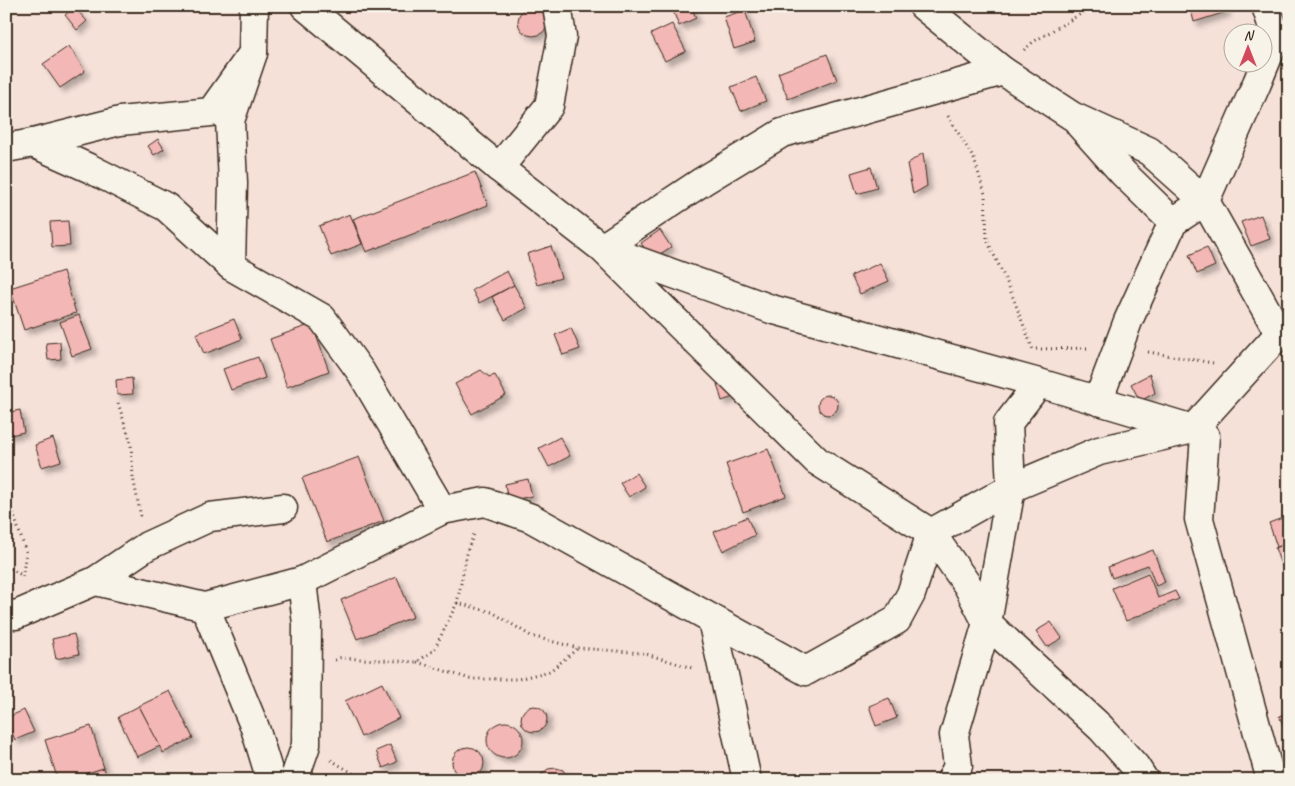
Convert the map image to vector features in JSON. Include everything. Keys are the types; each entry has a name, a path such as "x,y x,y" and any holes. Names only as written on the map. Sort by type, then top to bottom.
{"street":[{"path":"231,266 233,183 230,121 253,53 254,6"},
{"path":"305,6 499,168 602,248 817,461 931,533 968,586 987,623 1101,728 1135,766 1144,780"},
{"path":"499,168 549,106 562,36 557,6"},
{"path":"95,581 205,607 302,581 442,510 485,502 531,518 806,671 897,620 911,594 931,533 1011,488 1099,452 1193,429 1284,328 1204,201 1148,151 1072,116 1002,71 923,6"},
{"path":"1098,401 1128,321 1173,222 1204,201 1258,83 1282,38 1266,6"},
{"path":"6,148 120,121 211,112 253,53"},
{"path":"602,248 703,181 782,133 1002,71"},
{"path":"1072,116 1123,173 1173,222"},
{"path":"33,143 91,169 166,207 231,266 322,318 361,372 442,510"},
{"path":"602,248 772,309 1039,383 1193,429 1204,436 1199,519 1271,780"},
{"path":"951,780 958,766 954,735 987,623 1011,488 1008,423 1039,383"},
{"path":"11,614 95,581 147,546 210,517 283,508"},
{"path":"294,780 306,745 307,624 302,581"},
{"path":"205,607 255,728 271,780"},
{"path":"712,620 747,780"}],"path":[{"path":"1002,71 1032,42 1094,6"},
{"path":"930,92 951,120 974,159 985,194 987,240 1009,287 1032,349 1039,383"},
{"path":"118,403 131,443 133,477 147,546"},
{"path":"417,662 434,650 457,603 468,549 485,502"},
{"path":"11,614 26,552 13,513"},
{"path":"457,603 492,612 531,636 578,648 643,654 724,678"},
{"path":"307,672 340,658 417,662 470,679 518,679 550,671 578,648"}],"building":[{"path":"533,6 539,7 547,15 547,27 539,35 533,36 527,35 519,27 518,21 519,15 527,7"},
{"path":"676,6 691,6 696,18 679,26 672,8"},
{"path":"1190,6 1225,6 1226,12 1194,22"},
{"path":"74,7 87,21 77,30 65,15"},
{"path":"745,10 755,42 734,49 724,17"},
{"path":"672,24 686,51 665,61 651,34"},
{"path":"69,46 85,71 60,88 43,64"},
{"path":"827,54 837,80 788,99 778,73"},
{"path":"756,77 766,101 741,111 731,87"},
{"path":"158,139 164,149 154,155 148,146"},
{"path":"923,153 927,186 913,194 907,164"},
{"path":"871,167 877,188 857,194 851,173"},
{"path":"475,172 488,205 366,252 353,219"},
{"path":"350,214 362,244 331,256 319,226"},
{"path":"1261,215 1270,239 1251,246 1241,222"},
{"path":"68,221 70,246 52,247 50,222"},
{"path":"660,230 671,247 652,259 641,243"},
{"path":"551,246 561,278 537,285 527,254"},
{"path":"1207,247 1215,266 1197,274 1189,255"},
{"path":"880,263 889,281 860,294 851,276"},
{"path":"63,271 76,313 24,330 10,288"},
{"path":"507,271 514,285 479,303 472,290"},
{"path":"514,285 527,308 505,320 492,297"},
{"path":"79,315 92,349 72,356 60,322"},
{"path":"234,319 242,339 204,354 196,334"},
{"path":"312,324 329,371 287,387 270,339"},
{"path":"571,328 580,349 563,355 555,335"},
{"path":"60,342 61,359 48,360 46,343"},
{"path":"258,357 265,378 231,390 223,369"},
{"path":"481,370 489,377 495,375 506,395 472,414 455,384"},
{"path":"1150,374 1155,393 1140,401 1131,384"},
{"path":"132,378 133,394 117,395 116,380"},
{"path":"730,379 736,396 722,401 717,384"},
{"path":"828,395 835,398 838,405 835,412 828,415 821,412 818,405 821,398"},
{"path":"20,410 24,432 6,436 6,413"},
{"path":"560,437 570,456 549,467 539,448"},
{"path":"53,438 61,461 42,467 35,445"},
{"path":"768,449 786,496 743,512 726,464"},
{"path":"359,457 384,521 327,542 302,478"},
{"path":"636,473 645,487 629,497 620,483"},
{"path":"528,479 532,496 508,501 505,484"},
{"path":"747,517 755,535 723,551 714,532"},
{"path":"1285,517 1289,526 1289,543 1277,547 1269,523"},
{"path":"1289,543 1289,587 1275,548"},
{"path":"1153,550 1165,582 1156,586 1148,565 1112,578 1108,567"},
{"path":"1148,573 1158,598 1175,591 1179,599 1126,621 1112,588"},
{"path":"397,577 413,617 357,639 341,600"},
{"path":"1051,622 1062,638 1047,647 1036,631"},
{"path":"74,634 79,654 56,659 52,639"},
{"path":"382,683 399,718 361,737 345,701"},
{"path":"170,691 193,738 163,753 139,706"},
{"path":"889,698 897,718 876,726 869,706"},
{"path":"139,706 160,746 137,757 118,717"},
{"path":"534,706 543,710 547,719 543,728 534,732 525,728 521,719 525,710"},
{"path":"24,710 34,732 15,740 6,718"},
{"path":"1289,712 1289,735 1288,735 1279,716"},
{"path":"505,722 512,723 518,727 522,733 522,747 518,753 512,757 505,758 498,757 492,753 488,747 487,740 488,733 492,727 498,723"},
{"path":"91,726 104,768 67,780 58,780 45,740"},
{"path":"390,745 397,762 383,768 376,751"},
{"path":"468,747 474,748 479,752 483,757 483,769 479,774 474,778 468,779 462,778 457,774 453,769 452,763 453,757 457,752 462,748"},
{"path":"104,768 108,780 89,780 87,773"},
{"path":"556,768 563,770 569,780 541,780 542,774 548,769"},
{"path":"1101,772 1107,780 1091,780"}]}
